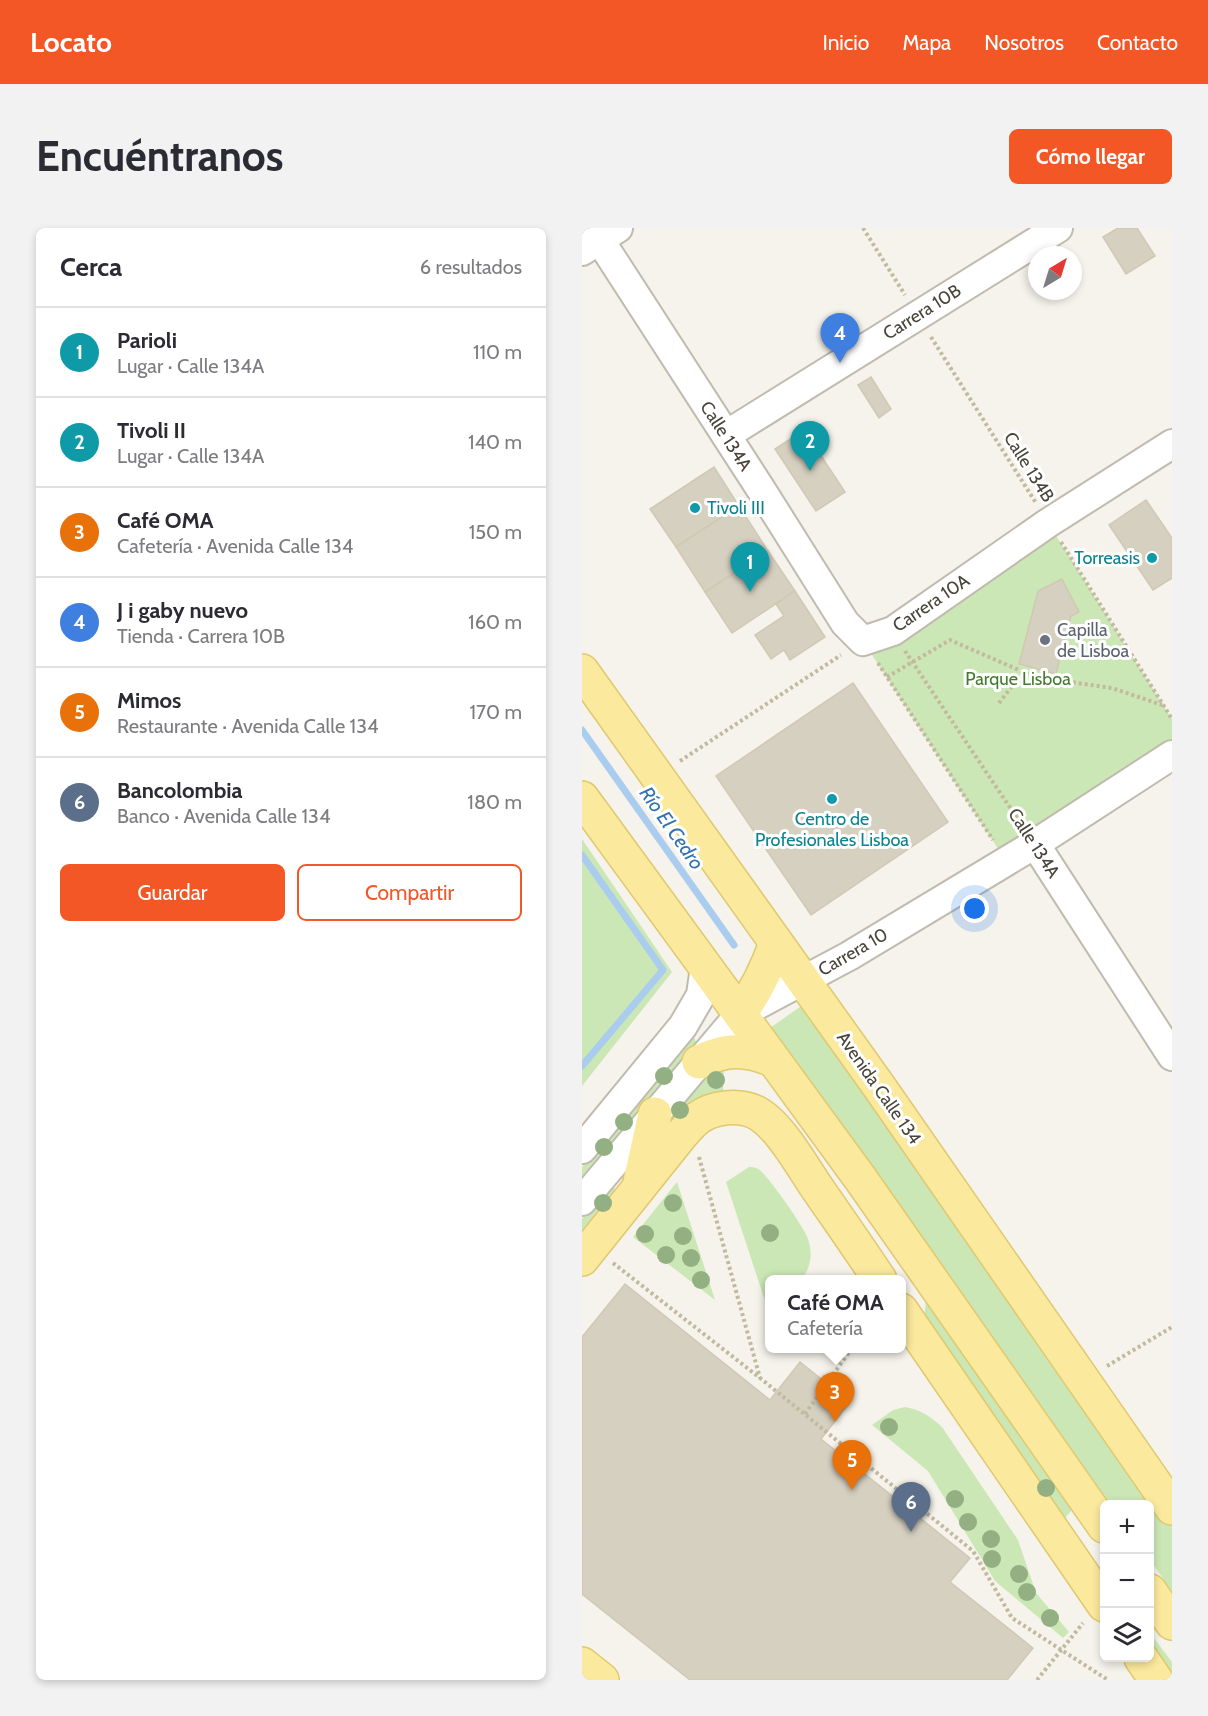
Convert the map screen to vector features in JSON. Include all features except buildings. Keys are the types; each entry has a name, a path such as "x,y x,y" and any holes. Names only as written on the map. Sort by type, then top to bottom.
{"main road":[{"name":"Avenida Calle 134","path":"582,670 891,1104 1172,1508"},
{"path":"582,798 860,1178 1100,1520"},
{"path":"740,1014 764,976 776,943"},
{"path":"699,1062 718,1054 739,1051 773,1060"},
{"path":"773,1060 791,1149"},
{"path":"594,1258 638,1189 697,1118 717,1109 736,1108 752,1111 762,1116 771,1125 791,1149 877,1275"},
{"path":"638,1189 655,1114"},
{"path":"860,1178 895,1275"},
{"path":"908,1319 1059,1539 1097,1610"},
{"path":"1059,1539 1100,1566"},
{"path":"1144,1662 1156,1680"},
{"path":"582,1664 602,1680"}],"street":[{"name":"Carrera 10B","path":"726,435 1058,228"},
{"name":"Calle 134A","path":"598,237 845,623 863,641"},
{"name":"Carrera 10A","path":"863,641 893,631 1048,523 1172,444"},
{"name":"Carrera 10","path":"582,1201 740,1014 849,956 1035,844 1172,755"},
{"name":"Calle 134A","path":"1035,844 1169,1043"},
{"path":"582,1149 683,1026 701,995 705,967"}],"path":[{"name":"Calle 134B","path":"863,228 1172,720"},
{"name":"Calle 134A","path":"893,631 1035,844"},
{"path":"887,677 950,640 1035,677 1112,688 1163,705"},
{"path":"657,776 863,641 1006,861"},
{"path":"999,703 1023,672"},
{"path":"699,1156 760,1378"},
{"path":"594,1258 760,1378 973,1551 1012,1617 1108,1680"},
{"path":"1083,1381 1172,1327"},
{"path":"805,1414 848,1353"},
{"path":"1037,1680 1097,1610"}],"green space":[{"name":"Parque Lisboa","path":"1048,523 1172,719 1172,755 1006,861 863,641"},
{"path":"582,839 672,972 582,1086"},
{"path":"807,1002 1172,1525 1172,1591 1154,1566 1154,1500 1107,1500 770,1028"},
{"path":"693,1035 697,1044 582,1180 582,1167"},
{"path":"724,1062 723,1093 695,1099 674,1120 668,1112 693,1084"},
{"path":"749,1167 761,1171 780,1194 808,1239 811,1255 804,1275 765,1275 765,1301 726,1182"},
{"path":"677,1182 715,1300 633,1237"},
{"path":"610,1185 617,1190 582,1234 582,1219"},
{"path":"926,1301 1072,1510 1059,1525 923,1327"},
{"path":"905,1407 925,1414 942,1427 1018,1540 1036,1593 1069,1632 1063,1638 995,1581 928,1471 872,1425 893,1410"},
{"path":"1154,1638 1172,1662 1172,1678 1154,1654"}],"waterway":[{"name":"Río El Cedro","path":"582,730 734,945"},
{"path":"582,855 663,970 582,1066"}],"place":[{"name":"J i gaby nuevo","path":"840,363"},
{"name":"Tivoli II","path":"810,471"},
{"name":"Tivoli III","path":"695,508"},
{"name":"Torreasis","path":"1152,558"},
{"name":"Parioli","path":"750,592"},
{"name":"Capilla de Lisboa","path":"1045,640"},
{"name":"Centro de Profesionales Lisboa","path":"832,799"},
{"name":"Café OMA","path":"835,1422"},
{"name":"Mimos","path":"852,1490"},
{"name":"Bancolombia","path":"911,1532"}]}
